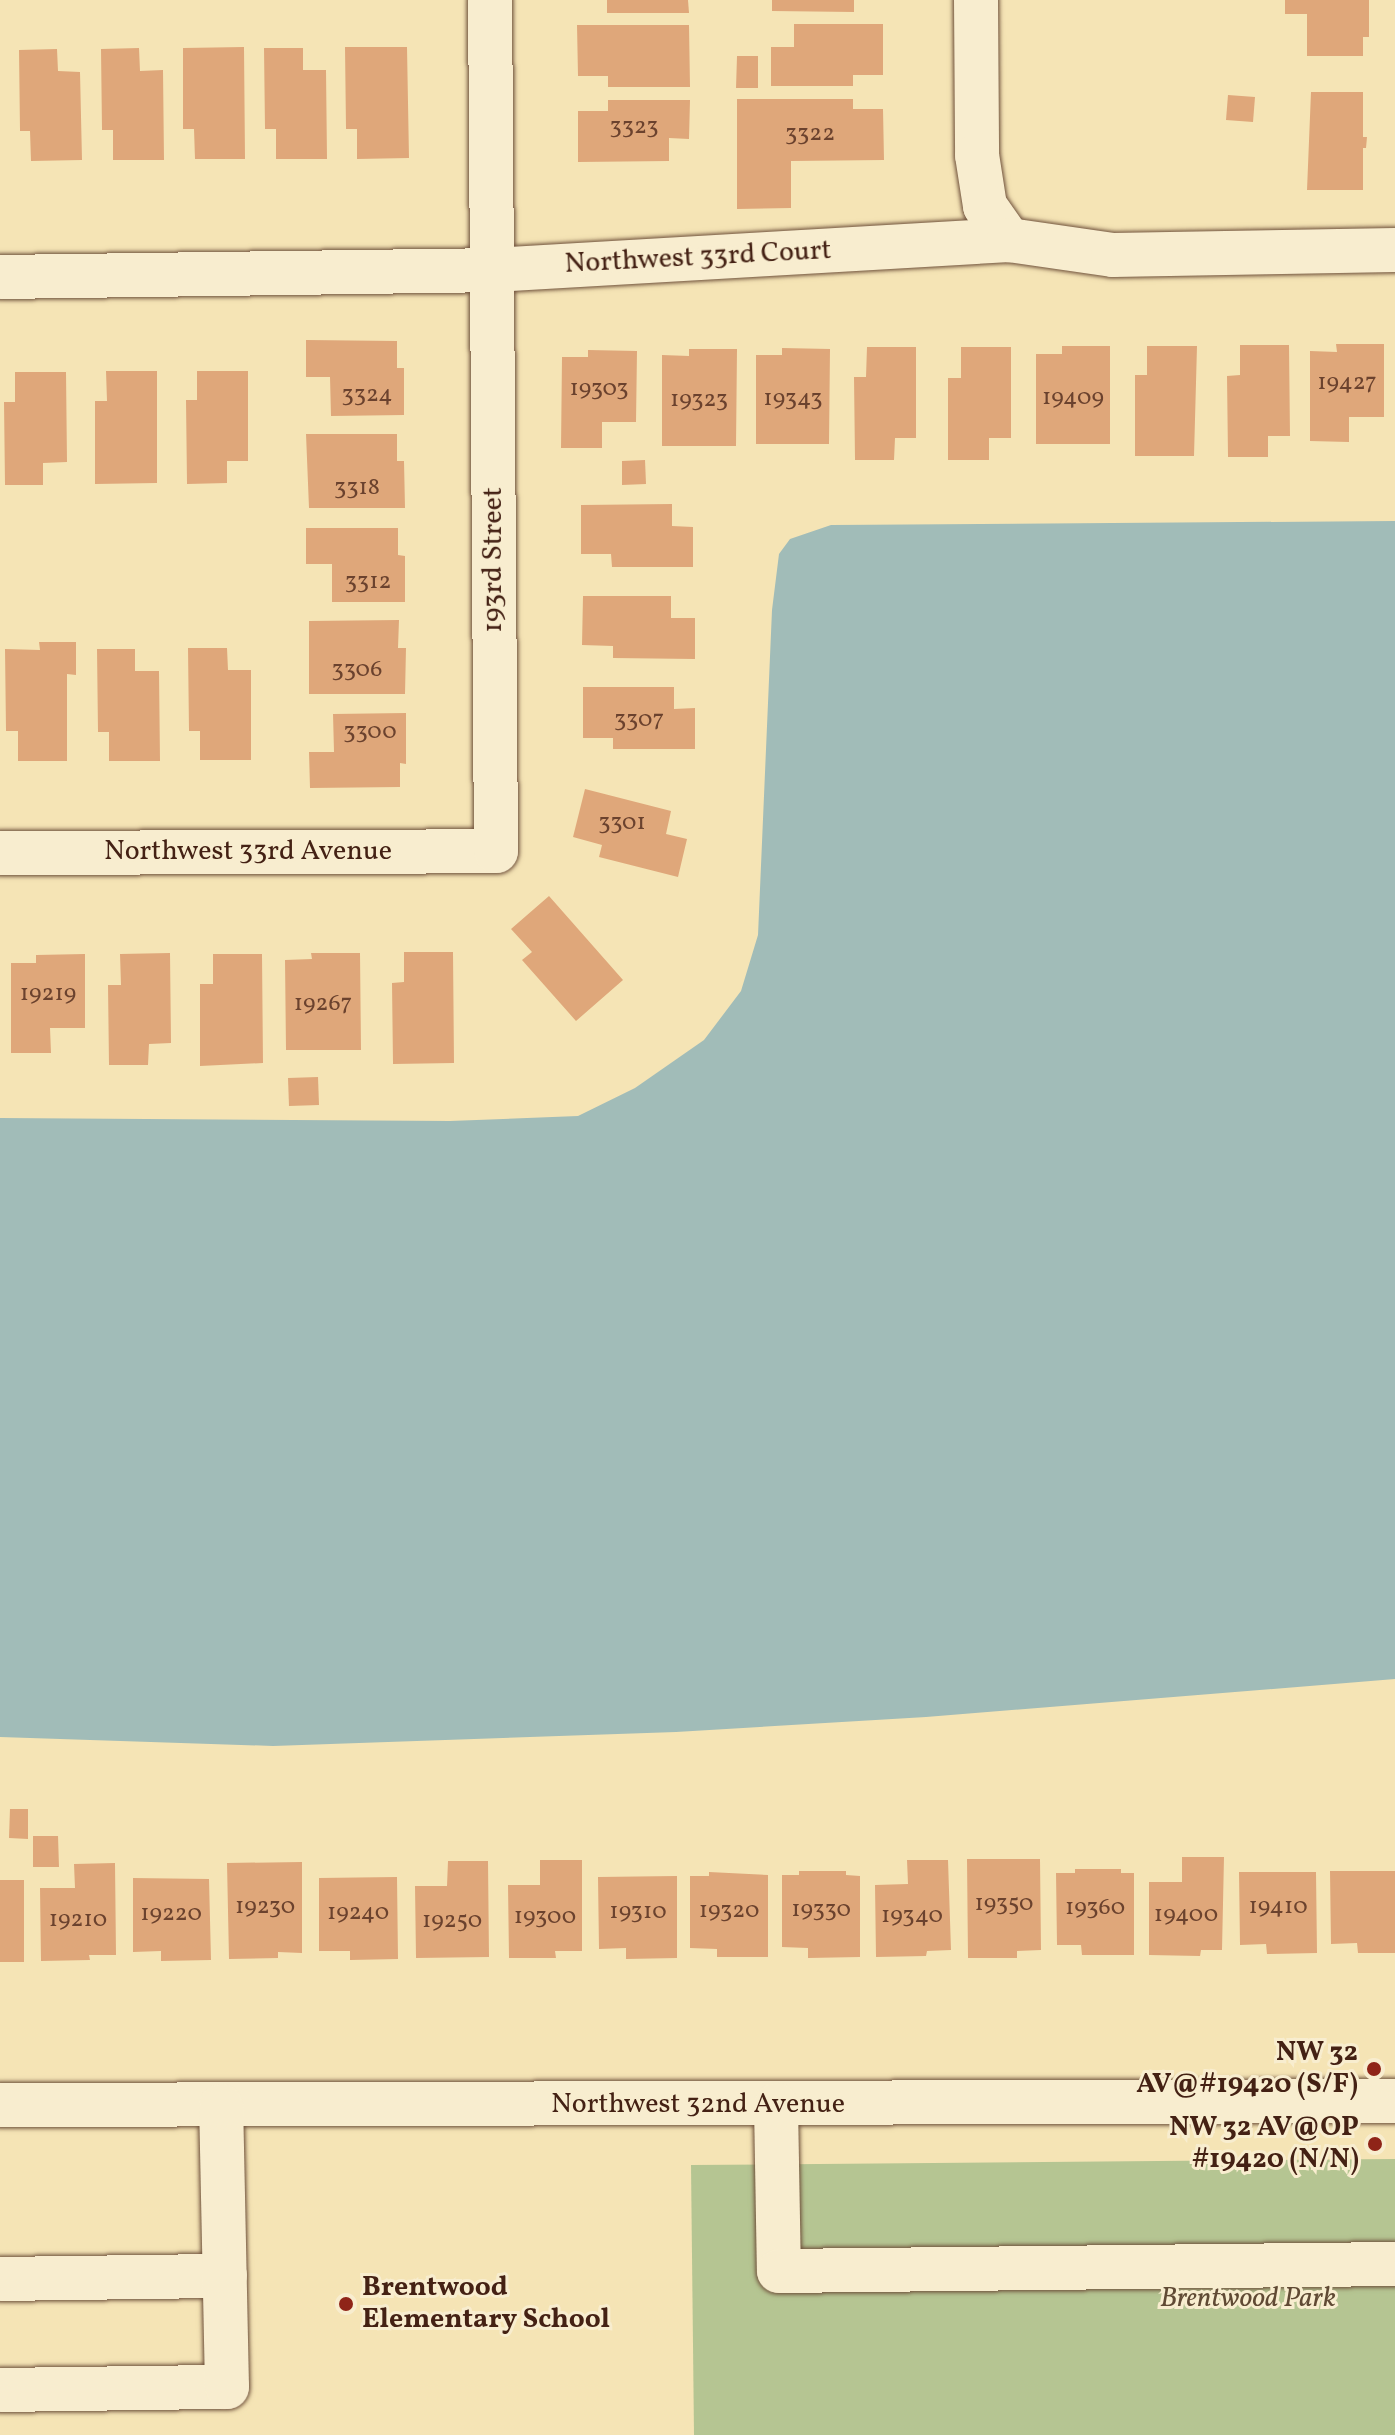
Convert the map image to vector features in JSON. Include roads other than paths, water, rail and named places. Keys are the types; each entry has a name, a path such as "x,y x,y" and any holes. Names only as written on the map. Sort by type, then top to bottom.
{"street":[{"name":"193rd Street","path":"490,0 496,851"},
{"path":"976,0 977,155 985,206 1009,240"},
{"name":"Northwest 33rd Court","path":"0,277 493,270 1009,240 1113,255 1395,250"},
{"name":"Northwest 33rd Avenue","path":"0,853 496,851"},
{"name":"Northwest 32nd Avenue","path":"0,2105 1395,2101"},
{"path":"776,2105 779,2271 1395,2264"},
{"path":"0,2390 227,2387 221,2106"},
{"path":"0,2279 225,2276"}],"water":[{"path":"1395,521 1395,1679 926,1717 676,1732 273,1746 0,1737 0,1118 450,1121 578,1116 635,1088 704,1040 741,991 758,935 772,610 779,554 790,539 831,525"}],"place":[{"name":"NW 32 AV@#19420 (S/F)","path":"1374,2069"},
{"name":"NW 32 AV@OP #19420 (N/N)","path":"1375,2144"},
{"name":"Brentwood Elementary School","path":"346,2304"}],"park label":[{"name":"Brentwood Park","path":"1248,2299"}]}
